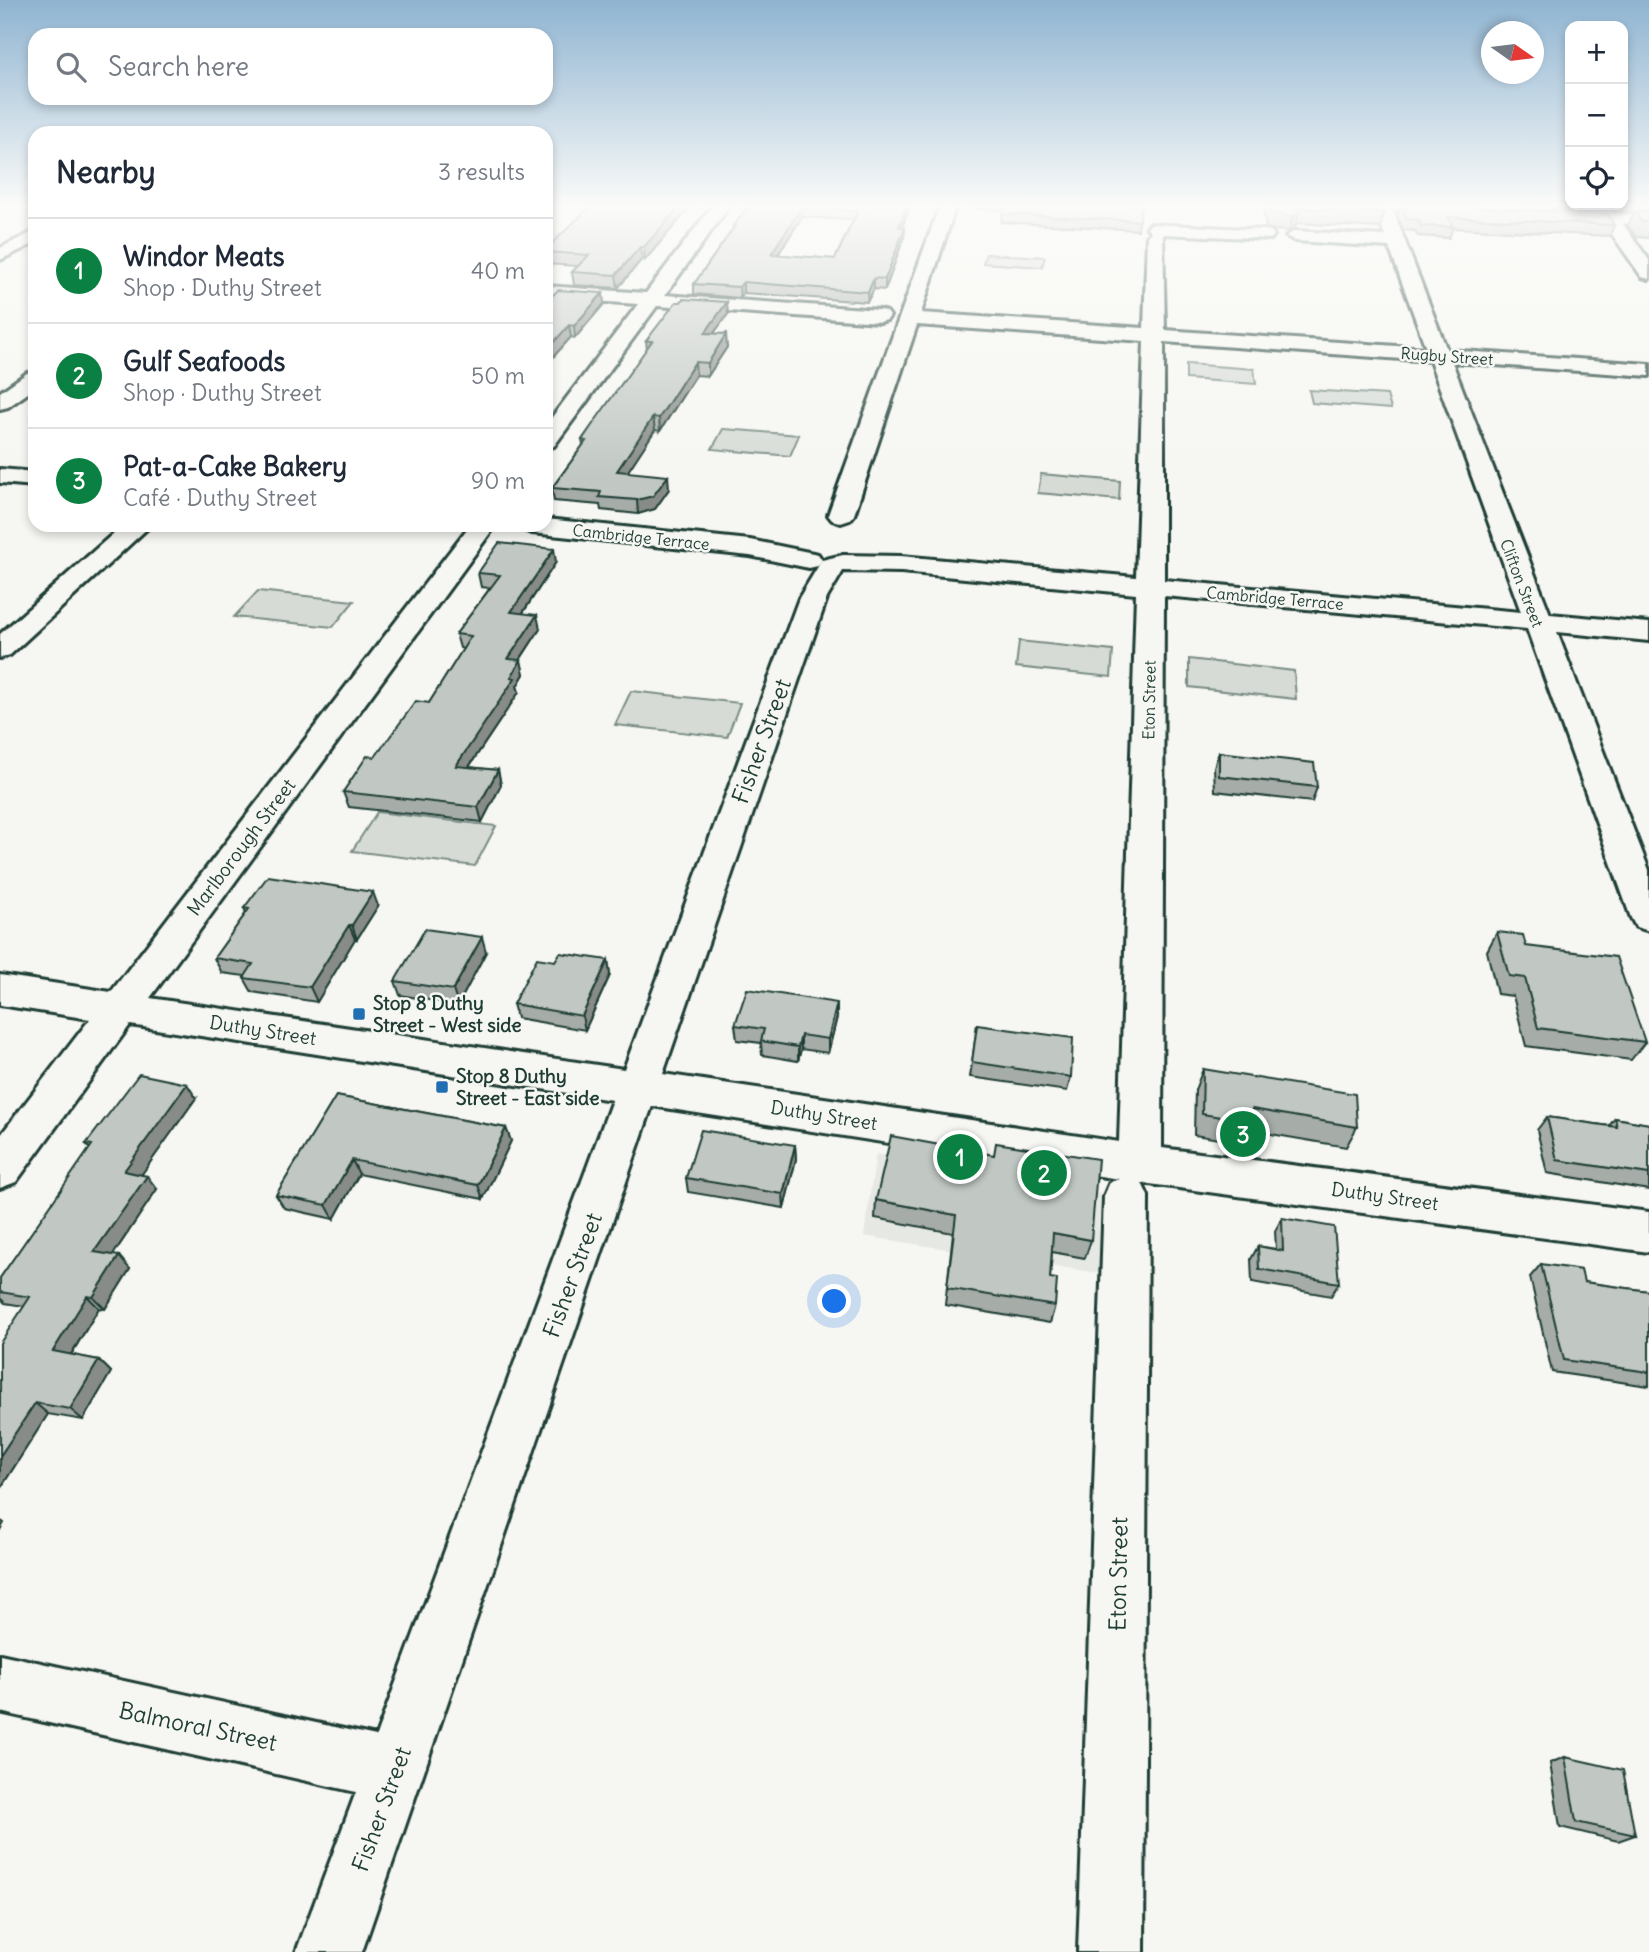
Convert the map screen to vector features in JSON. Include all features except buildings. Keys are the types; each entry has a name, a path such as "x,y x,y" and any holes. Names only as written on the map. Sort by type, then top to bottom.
{"street":[{"path":"608,296 880,316"},
{"path":"553,432 654,296"},
{"name":"Fisher Street","path":"330,1952 828,555 917,296"},
{"name":"Eton Street","path":"1111,1952 1151,587 1153,296"},
{"name":"Clifton Street","path":"1416,296 1649,918"},
{"name":"Rugby Street","path":"909,318 1649,370"},
{"path":"0,402 28,383"},
{"path":"0,476 28,478"},
{"name":"Cambridge Terrace","path":"553,527 901,564 1649,632"},
{"path":"0,649 130,532"},
{"name":"Marlborough Street","path":"0,1169 478,532"},
{"name":"Duthy Street","path":"0,990 638,1086 1133,1180 1649,1231"},
{"name":"Balmoral Street","path":"0,1683 395,1770"}],"shaded area":[{"path":"1186,364 1254,369 1256,384 1186,379"},
{"path":"1309,390 1387,395 1391,409 1312,403"},
{"path":"723,429 799,435 790,456 712,449"},
{"path":"1041,474 1120,481 1119,500 1038,493"},
{"path":"258,591 354,601 333,627 234,617"},
{"path":"1019,641 1113,651 1111,677 1016,667"},
{"path":"1189,659 1294,671 1296,699 1189,687"},
{"path":"631,691 740,703 727,737 615,725"},
{"path":"377,812 496,826 475,866 352,851"},
{"path":"876,1154 1100,1193 1099,1273 864,1236"}],"place":[{"name":"Stop 8 Duthy Street - West side","path":"359,1014"},
{"name":"Stop 8 Duthy Street - East side","path":"442,1087"},
{"name":"Pat-a-Cake Bakery","path":"1243,1134"},
{"name":"Windor Meats","path":"960,1157"},
{"name":"Gulf Seafoods","path":"1044,1173"}]}
